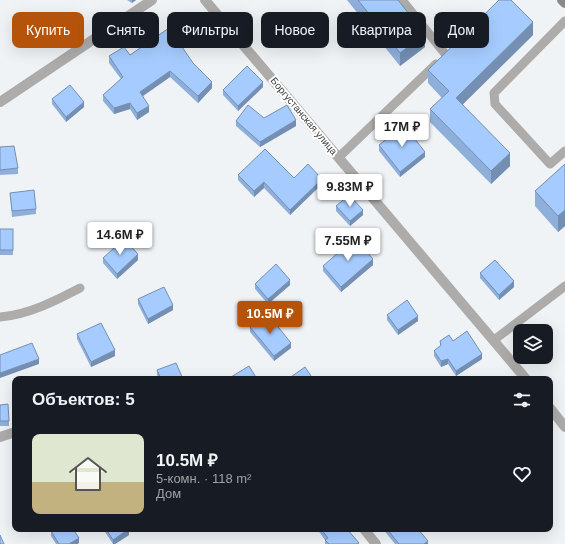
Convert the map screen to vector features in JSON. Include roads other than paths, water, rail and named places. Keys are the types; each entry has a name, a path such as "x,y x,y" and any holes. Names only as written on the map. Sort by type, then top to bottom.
{"street":[{"path":"0,102 152,0"},
{"name":"Боргустанская улица","path":"206,0 524,376"},
{"path":"562,0 565,3"},
{"path":"553,412 565,427"},
{"path":"0,437 12,433"},
{"path":"366,532 376,544"}],"lane":[{"path":"339,157 449,52 402,0"},
{"path":"565,21 494,92 495,104 550,164 565,150"},
{"path":"494,340 565,286"},
{"path":"0,317 9,316 49,304 80,288"}]}
